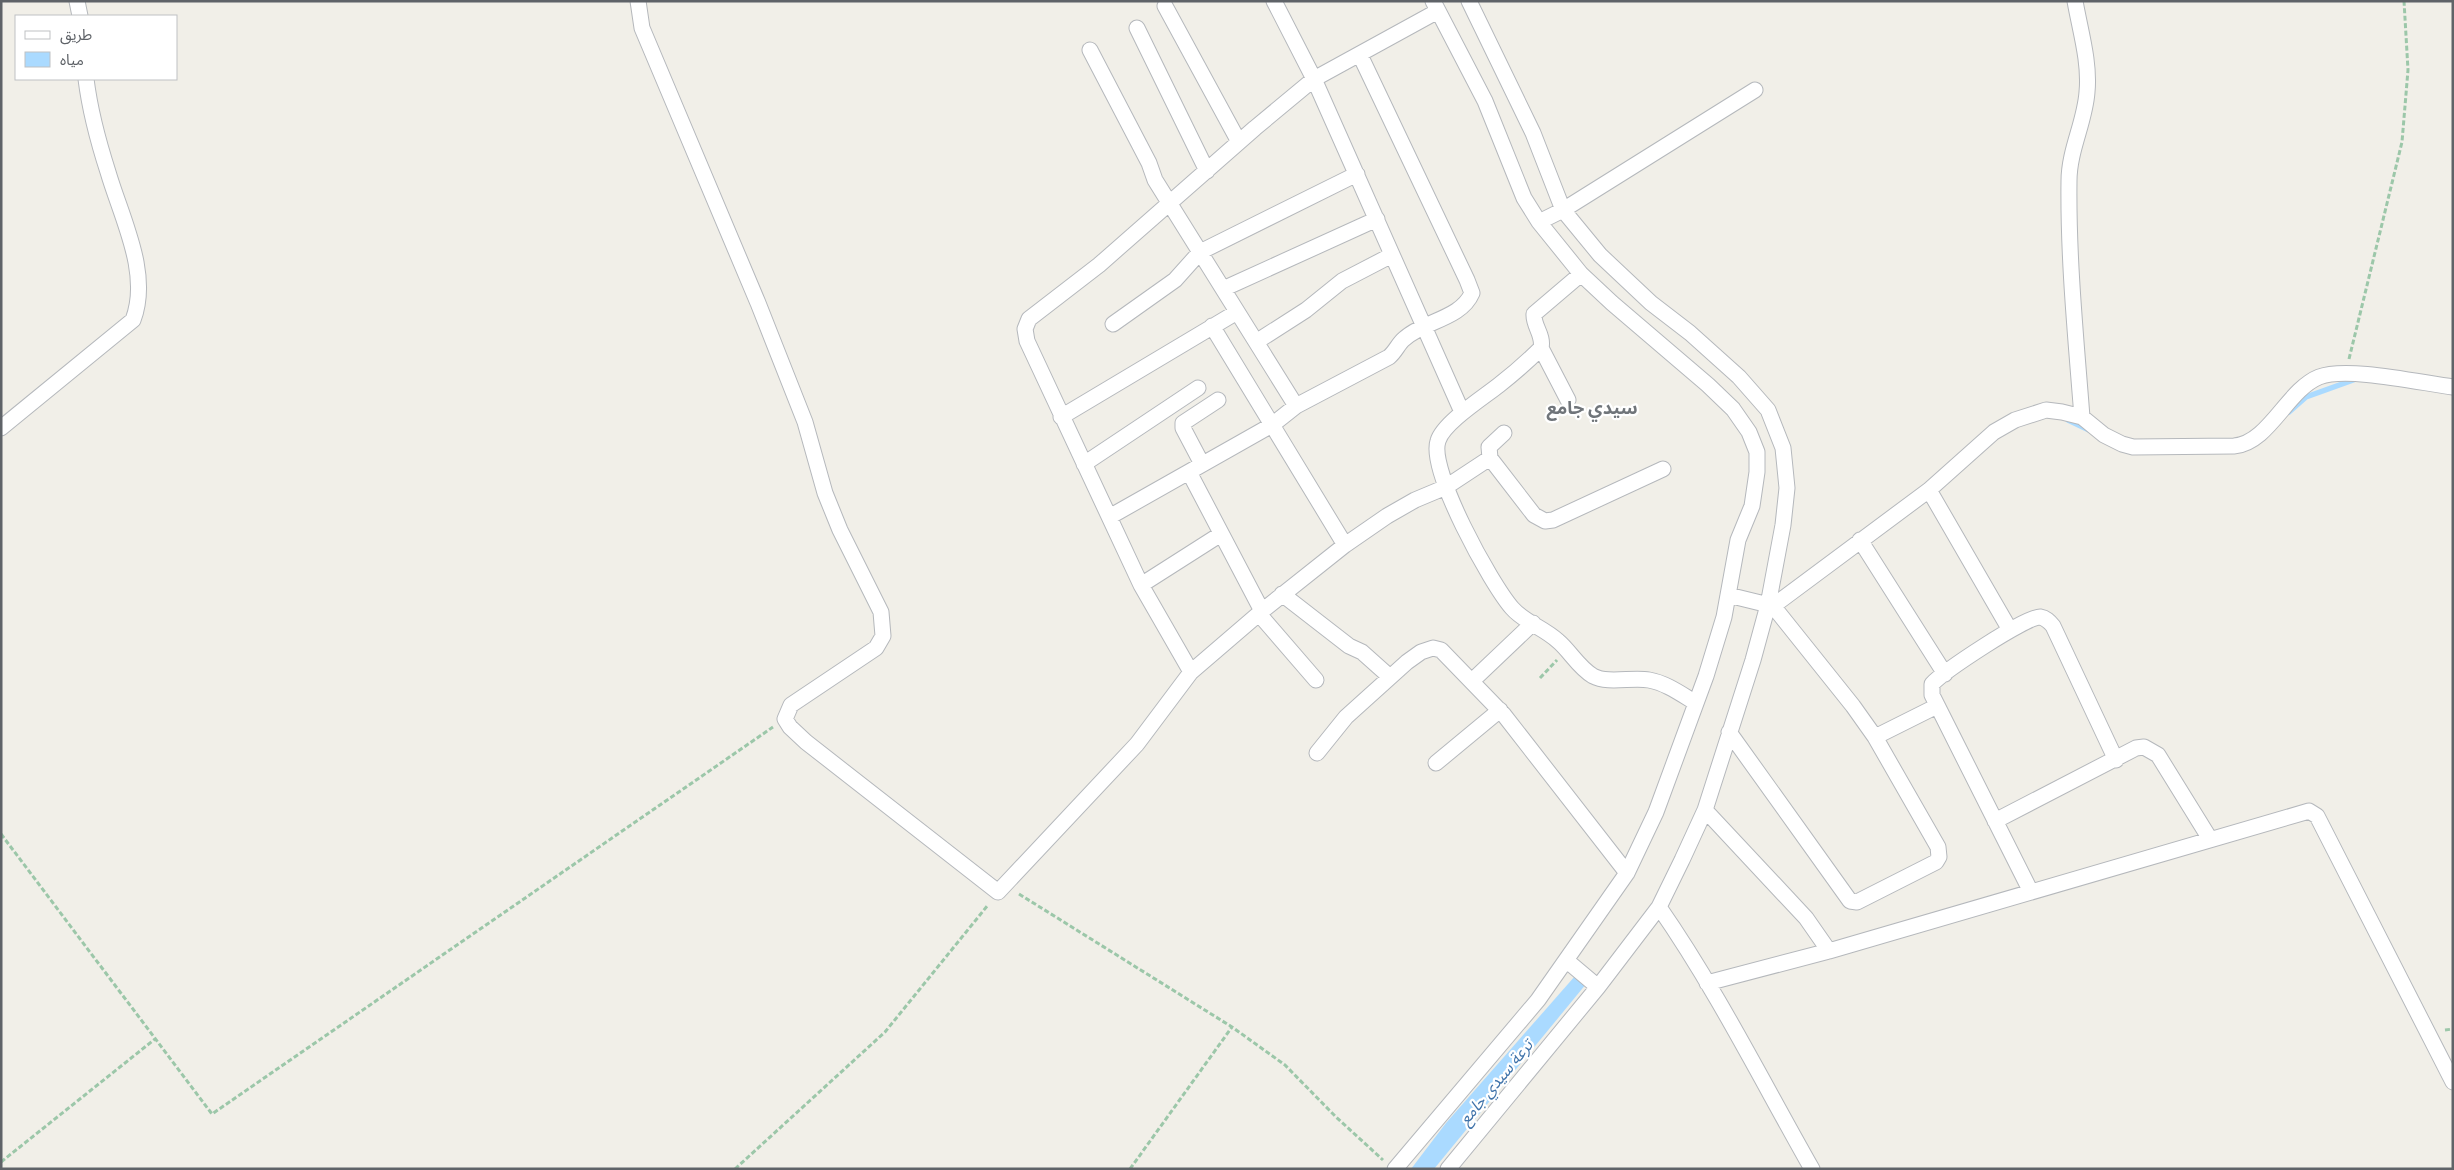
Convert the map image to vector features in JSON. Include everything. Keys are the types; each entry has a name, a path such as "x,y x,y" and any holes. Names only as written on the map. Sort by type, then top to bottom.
{"street":[{"path":"77,1 80,15"},
{"path":"638,1 642,28 751,285 805,422 828,500 840,530 881,612 883,636 876,648 792,705 785,719 790,727 806,742 1002,888 1137,744 1191,672 1260,612 1345,545 1415,500 1446,487 1490,458"},
{"path":"1274,1 1314,79 1462,412"},
{"path":"1448,1169 1598,987 1658,907 1704,810 1770,606 1787,488 1783,448 1768,410 1740,377 1690,333 1651,303 1600,255 1563,210 1533,133 1469,1"},
{"path":"2075,1 2086,61 2088,91 2073,144 2069,178 2069,235 2082,417"},
{"path":"1166,6 1238,142"},
{"path":"1191,672 1141,585 1111,516 1061,417 1027,341 1025,329 1029,319 1099,266 1238,142 1314,79 1360,55 1436,6 1485,101 1524,198 1539,222 1581,274 1733,409 1749,432 1757,452 1756,486 1752,506 1738,540 1724,617 1696,703 1656,812 1627,873 1538,1000 1391,1166"},
{"path":"1137,28 1207,171"},
{"path":"1090,50 1170,204 1296,406"},
{"path":"1111,516 1272,425 1296,406 1396,352 1404,339 1424,326 1455,311 1469,299 1472,292 1360,55"},
{"path":"1,428 133,320 137,308 139,290 133,250 92,117 86,80"},
{"path":"1539,222 1563,210 1754,90"},
{"path":"1113,324 1175,280 1200,252 1357,174"},
{"path":"1223,290 1377,219"},
{"path":"1256,342 1306,310 1342,280 1392,255"},
{"path":"1568,400 1541,348 1540,334 1534,320 1534,314 1581,274"},
{"path":"1061,417 1238,312"},
{"path":"1212,326 1345,545"},
{"path":"1541,348 1500,384 1462,412 1438,440 1436,452 1446,487 1487,573 1512,609 1558,641 1586,671 1595,677 1647,680 1661,683 1696,703"},
{"path":"1770,606 1929,490 1994,432 2014,420 2046,410 2062,412 2082,417 2104,435 2133,447 2243,445 2255,437 2307,385 2318,377 2346,373 2453,387"},
{"path":"1084,464 1198,388"},
{"path":"1202,464 1183,423 1218,400"},
{"path":"1504,433 1489,447 1490,458 1534,515 1545,521 1553,520 1663,469"},
{"path":"1188,472 1260,612 1316,680"},
{"path":"1929,490 2010,630"},
{"path":"1141,585 1221,534"},
{"path":"1860,540 1945,674"},
{"path":"1282,594 1348,646 1362,652 1390,677"},
{"path":"1728,595 1770,606 1854,706 1875,737 1940,851 1936,862 1854,902 1847,898 1729,732"},
{"path":"2031,892 1937,706 1932,695 1932,684 2010,630 2040,617 2048,620 2116,760"},
{"path":"1472,681 1533,624"},
{"path":"1317,753 1346,717 1390,677 1421,652 1434,648 1445,654 1500,710 1627,873"},
{"path":"1875,737 1937,706"},
{"path":"1436,763 1500,710"},
{"path":"1995,821 2136,748 2144,746 2158,754 2210,839"},
{"path":"1704,810 1806,918 1829,951"},
{"path":"1707,983 1829,951 2303,811 2314,812 2453,1082"},
{"path":"1658,907 1680,938 1707,983 1812,1169"},
{"path":"1566,960 1598,987"}],"path":[{"path":"2346,373 2402,142 2408,70 2404,1"},
{"path":"1540,678 1566,650"},
{"path":"1,834 212,1114 785,719"},
{"path":"735,1169 885,1032 1002,888 1232,1027 1284,1065 1336,1118 1391,1166"},
{"path":"1130,1169 1232,1027"},
{"path":"1,1162 155,1039"}],"water":[{"name":"ترعة سيدي جامع","path":"1575,976 1591,978 1434,1169 1411,1169 1446,1123"}],"waterway":[{"path":"2289,412 2306,397 2356,379"},
{"path":"2068,420 2089,430"}],"district":[{"name":"سيدي جامع","path":"1592,408"}]}
